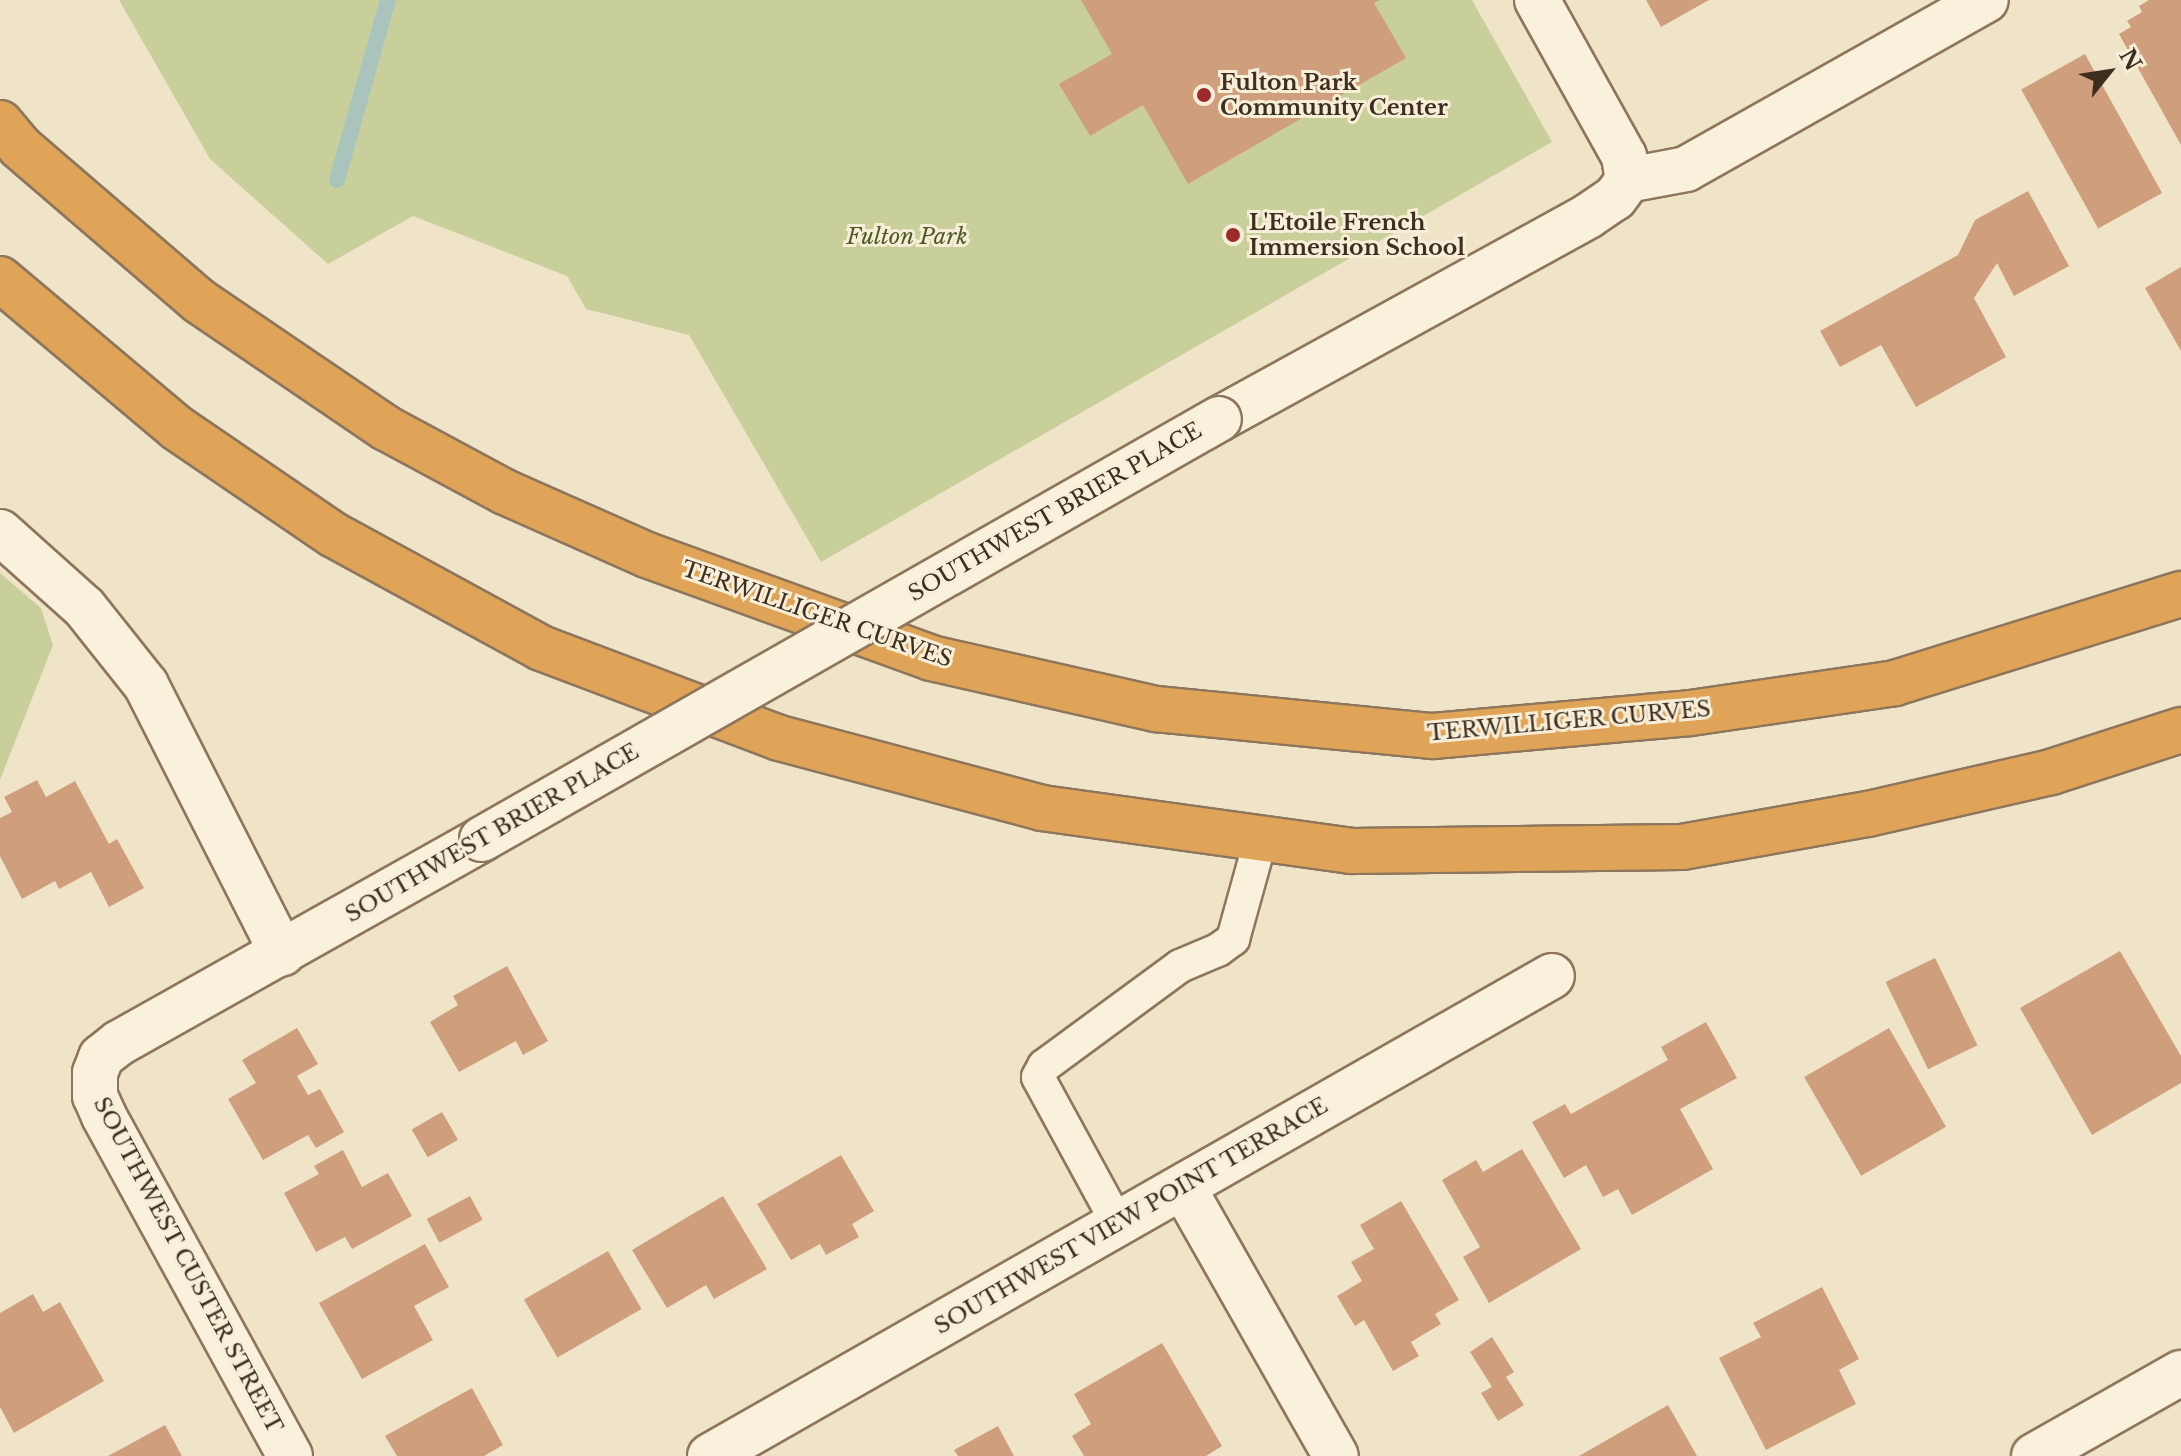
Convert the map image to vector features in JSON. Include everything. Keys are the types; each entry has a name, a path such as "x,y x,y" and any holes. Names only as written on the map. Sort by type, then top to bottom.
{"highway":[{"name":"TERWILLIGER CURVES","path":"0,123 20,147 199,301 386,428 505,492 647,555 931,658 1156,709 1433,736 1690,713 1895,683 2181,594"},
{"path":"0,279 177,428 334,535 541,648 779,738 1042,808 1351,851 1682,847 1868,814 2035,775 2181,730"}],"street":[{"path":"1537,0 1624,156 1628,180 1686,169 1986,0"},
{"name":"SOUTHWEST BRIER PLACE","path":"95,1073 101,1057 119,1043 1219,419 1588,216 1615,198 1628,180"},
{"path":"0,532 84,607 146,685 282,953"},
{"name":"SOUTHWEST VIEW POINT TERRACE","path":"710,1456 1552,976"},
{"name":"SOUTHWEST CUSTER STREET","path":"95,1073 95,1096 104,1116 290,1456"},
{"path":"1183,1187 1336,1456"},
{"path":"2034,1456 2181,1373"}],"lane":[{"path":"1118,1224 1038,1077 1044,1066 1180,966 1218,950 1233,939 1261,838"}],"green space":[{"name":"Fulton Park","path":"119,0 1472,0 1552,142 821,562 689,335 586,309 567,276 413,216 328,264 210,159"},
{"path":"0,573 41,608 53,645 0,780"}],"building":[{"name":"Fulton Park Community Center","path":"1081,0 1380,0 1374,3 1406,58 1188,184 1143,105 1090,136 1059,84 1112,54"},
{"path":"1646,0 1709,0 1661,27"},
{"path":"2149,0 2181,0 2181,145 2119,34 2131,27 2127,21 2142,12 2139,6"},
{"path":"2085,54 2162,193 2098,228 2021,89"},
{"path":"2028,191 2069,266 2014,296 1997,263 1974,298 2006,357 1916,407 1881,345 1840,367 1820,331 1958,255 1975,220"},
{"path":"2181,267 2181,351 2145,288"},
{"path":"37,780 46,797 75,781 109,844 117,839 144,888 109,907 91,872 59,889 55,881 22,899 0,856 0,818 12,812 4,797"},
{"path":"2120,951 2181,1056 2181,1083 2092,1135 2020,1008"},
{"path":"1935,958 1978,1045 1928,1069 1886,982"},
{"path":"507,966 548,1041 523,1055 516,1041 459,1072 430,1022 458,1005 453,996"},
{"path":"1706,1022 1737,1078 1680,1109 1713,1169 1632,1215 1618,1189 1603,1197 1586,1165 1564,1178 1532,1122 1565,1104 1571,1114 1668,1060 1661,1047"},
{"path":"297,1028 318,1064 297,1076 308,1095 320,1089 344,1132 316,1148 308,1135 263,1160 228,1099 256,1083 242,1060"},
{"path":"1889,1028 1946,1127 1861,1176 1804,1077"},
{"path":"442,1112 458,1140 428,1157 412,1130"},
{"path":"1522,1149 1581,1249 1489,1303 1463,1257 1480,1247 1442,1180 1476,1160 1483,1172"},
{"path":"343,1150 362,1187 388,1173 412,1216 352,1249 345,1237 316,1252 284,1193 319,1174 314,1166"},
{"path":"841,1155 874,1211 852,1224 859,1237 826,1255 820,1244 791,1260 757,1204"},
{"path":"470,1196 483,1220 439,1243 427,1219"},
{"path":"723,1196 767,1269 714,1299 706,1285 667,1308 632,1250"},
{"path":"1401,1201 1459,1300 1435,1314 1441,1324 1411,1342 1419,1356 1393,1371 1364,1320 1355,1326 1337,1296 1362,1281 1351,1262 1374,1249 1360,1225"},
{"path":"425,1244 449,1287 414,1306 433,1340 362,1379 319,1303"},
{"path":"608,1251 642,1309 557,1358 524,1300"},
{"path":"1822,1287 1859,1359 1839,1370 1856,1404 1766,1450 1719,1358 1761,1337 1753,1323"},
{"path":"33,1294 43,1312 60,1302 104,1381 14,1433 0,1407 0,1313"},
{"path":"1492,1337 1514,1372 1506,1377 1524,1405 1498,1421 1481,1393 1492,1387 1470,1352"},
{"path":"1162,1343 1222,1446 1206,1456 1084,1456 1072,1436 1091,1424 1074,1394"},
{"path":"472,1388 503,1445 484,1456 397,1456 385,1436"},
{"path":"1668,1405 1697,1456 1579,1456"},
{"path":"165,1425 182,1456 108,1456"},
{"path":"998,1426 1014,1456 958,1456 954,1450"}],"waterway":[{"path":"337,180 388,0"}],"place":[{"name":"Fulton Park Community Center","path":"1204,95"},
{"name":"L'Etoile French Immersion School","path":"1233,235"}]}
